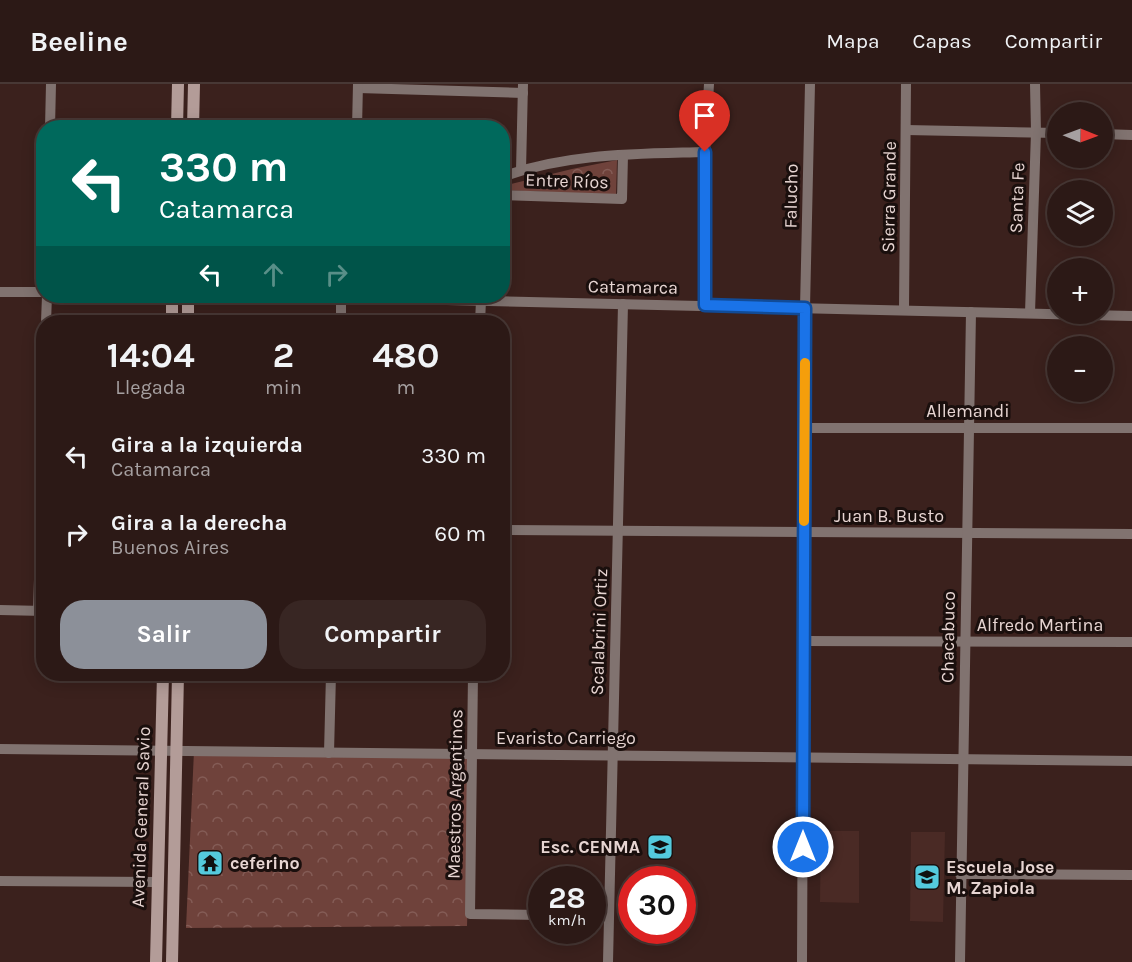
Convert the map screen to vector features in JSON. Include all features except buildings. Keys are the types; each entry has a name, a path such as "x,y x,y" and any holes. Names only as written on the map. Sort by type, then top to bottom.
{"main road":[{"path":"177,120 178,84"},
{"path":"193,120 194,84"},
{"name":"Avenida General Savio","path":"156,962 156,882 163,681"},
{"name":"Avenida General Savio","path":"172,962 178,681"}],"street":[{"path":"51,84 51,120"},
{"path":"705,305 705,152 709,84"},
{"name":"Falucho","path":"802,962 805,308 810,84"},
{"name":"Sierra Grande","path":"904,309 906,84"},
{"name":"Santa Fe","path":"1030,313 1036,132 1035,84"},
{"path":"357,120 358,86 523,88 521,170"},
{"path":"906,130 1047,132"},
{"path":"1113,134 1132,135"},
{"name":"Entre Ríos","path":"510,174 521,170 623,155 705,152"},
{"name":"Entre Ríos","path":"510,195 622,199 623,155"},
{"path":"0,292 36,292"},
{"name":"Catamarca","path":"510,302 1132,316"},
{"name":"Scalabrini Ortiz","path":"608,962 623,304"},
{"name":"Chacabuco","path":"960,962 971,312"},
{"name":"Allemandi","path":"804,428 1132,428"},
{"name":"Juan B. Busto","path":"510,530 1132,534"},
{"path":"0,610 36,611"},
{"name":"Alfredo Martina","path":"804,640 1132,642"},
{"path":"329,753 331,681"},
{"name":"Maestros Argentinos","path":"473,681 470,914 528,915"},
{"name":"Evaristo Carriego","path":"0,749 1132,761"},
{"path":"960,874 1132,875"},
{"path":"0,881 156,882"}],"shaded area":[{"path":"821,831 859,831 859,903 820,902"},
{"name":"Escuela Jose M. Zapiola","path":"911,832 945,832 943,922 910,921"}],"green space":[{"path":"617,160 616,195 510,190 510,184"},
{"path":"194,751 472,755 467,926 186,928"}],"slow traffic":[{"path":"804,521 805,363"}],"place":[{"name":"Esc. CENMA","path":"660,847"},
{"name":"ceferino","path":"210,863"},
{"name":"Escuela Jose M. Zapiola","path":"927,877"}],"route":[{"path":"705,152 705,305 805,308 803,847"}]}
